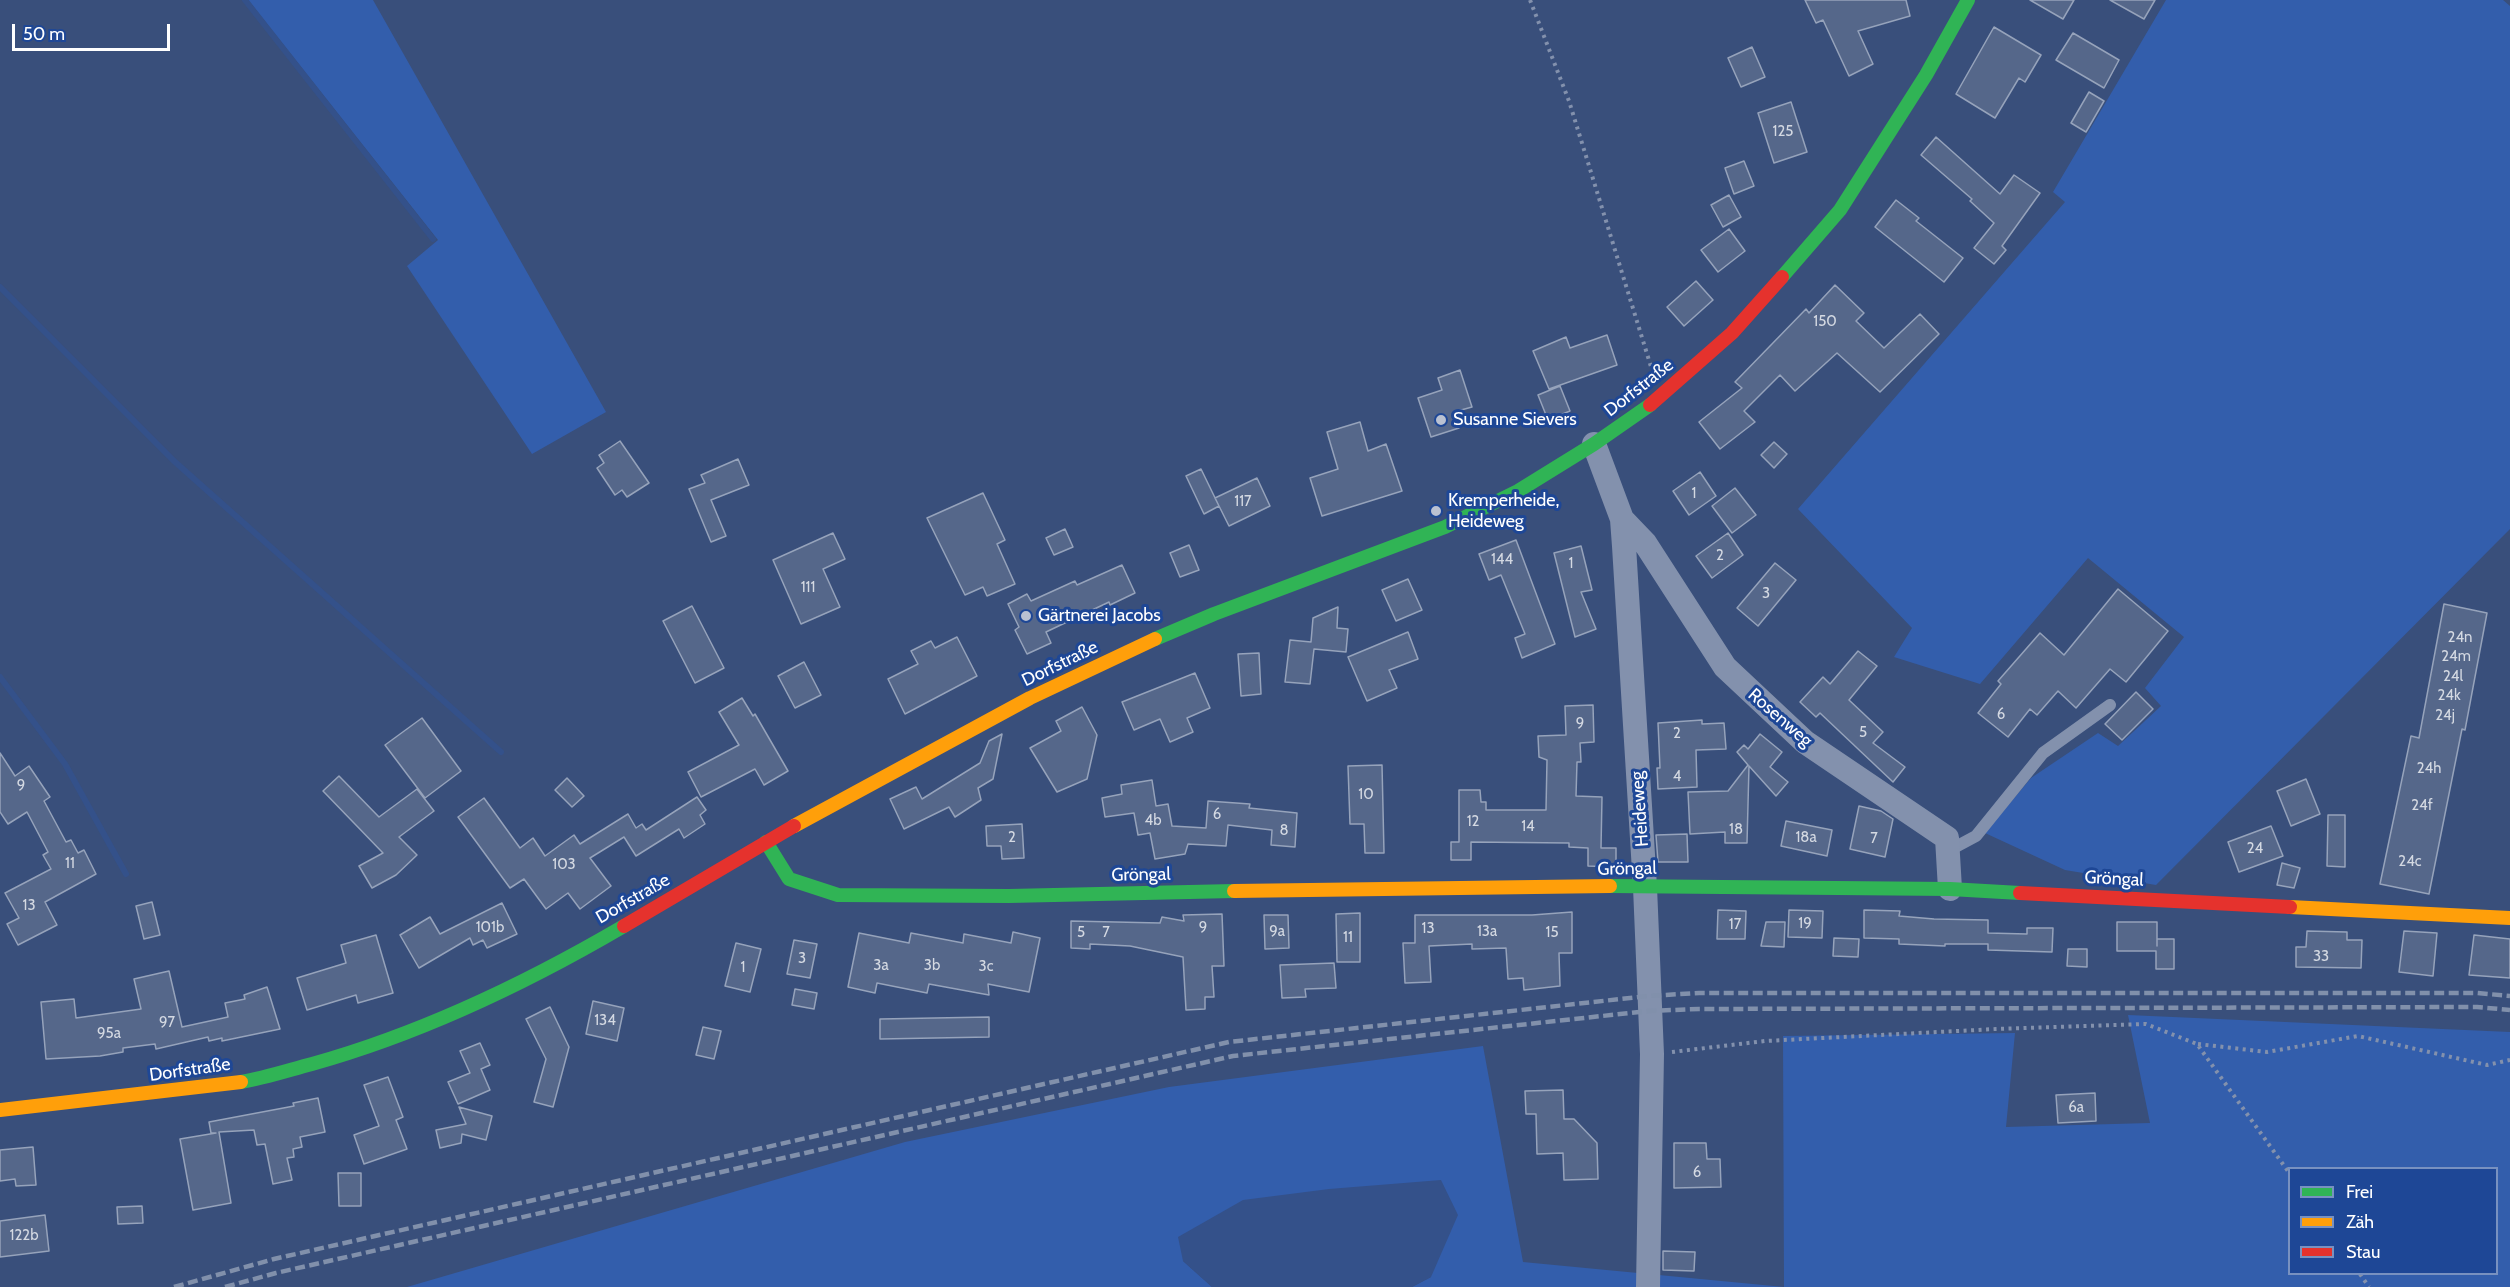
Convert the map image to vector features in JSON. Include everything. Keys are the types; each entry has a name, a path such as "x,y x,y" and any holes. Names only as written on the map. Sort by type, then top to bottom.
{"main road":[{"name":"Dorfstraße","path":"0,1110 194,1089 253,1080 351,1053 417,1030 504,992 596,942 828,806 1020,703 1119,655 1214,614 1445,527 1518,490 1594,444 1661,397 1732,333 1819,237 1840,210 1926,75 1968,0"},
{"name":"Gröngal","path":"766,842 789,879 838,895 1009,896 1323,889 1645,887 1950,889 2510,918"}],"street":[{"name":"Heideweg","path":"1594,444 1622,519 1645,887 1652,1054 1648,1287"},
{"name":"Rosenweg","path":"1622,519 1645,543 1725,667 1805,742 1947,838 1948,851"},
{"path":"1948,851 1950,889"}],"lane":[{"path":"1948,851 1976,836 2043,753 2110,705"}],"path":[{"path":"1530,0 1569,101 1640,336 1661,397"},
{"path":"1652,1054 1765,1041 2146,1024 2198,1044 2267,1052 2358,1036 2487,1065 2510,1060"},
{"path":"2198,1044 2288,1173"}],"shaded area":[{"path":"248,0 373,0 606,412 532,454 407,266 438,240"},
{"path":"2166,0 2503,0 2510,6 2510,529 2156,885 2065,870 1985,833 2031,778 2098,733 2118,746 2161,706 2145,688 2184,637 2088,558 1980,684 1894,657 1912,628 1798,509 2065,202 2053,192"},
{"path":"2128,1015 2510,1032 2510,1287 1784,1287 1783,1036 2015,1033 2006,1127 2150,1123"},
{"path":"1483,1046 1523,1262 1784,1287 1412,1287 1431,1277 1183,1261 1212,1287 407,1287 905,1142 1169,1087"},
{"path":"1441,1180 1458,1215 1431,1277 1412,1287 1212,1287 1183,1261 1178,1237 1243,1200 1329,1189"}],"building":[{"path":"1805,0 1906,0 1910,16 1858,31 1873,64 1849,76 1823,20 1816,23"},
{"path":"2030,0 2074,0 2063,19"},
{"path":"2110,0 2155,0 2144,19"},
{"path":"1994,27 2041,55 2025,82 2019,78 1995,118 1956,94"},
{"path":"2073,33 2119,60 2104,88 2056,60"},
{"path":"1752,47 1765,77 1741,87 1728,58"},
{"path":"2089,92 2104,101 2086,132 2071,123"},
{"path":"1791,102 1807,152 1774,163 1758,113"},
{"path":"1936,137 2000,194 2014,175 2040,193 2002,246 2006,250 1994,264 1974,248 1994,223 1970,201 1972,199 1921,155"},
{"path":"1744,161 1754,186 1734,194 1725,168"},
{"path":"1729,195 1741,217 1723,227 1711,205"},
{"path":"1896,200 1919,218 1916,221 1963,258 1944,282 1875,227"},
{"path":"1729,229 1745,251 1718,272 1701,250"},
{"path":"1696,281 1713,300 1684,326 1667,307"},
{"path":"1835,285 1864,313 1856,321 1884,348 1920,314 1939,334 1880,392 1837,353 1795,391 1780,375 1744,411 1755,422 1720,449 1699,422 1742,388 1735,382 1806,309 1809,313"},
{"path":"1607,335 1617,365 1549,389 1533,351 1566,337 1570,348"},
{"name":"Susanne Sievers","path":"1460,370 1472,407 1454,412 1459,428 1431,437 1418,398 1442,390 1438,378"},
{"path":"1560,386 1570,411 1548,420 1538,395"},
{"path":"1360,422 1368,451 1386,444 1402,491 1322,516 1310,478 1338,469 1327,432"},
{"path":"620,441 649,483 627,497 622,490 615,495 597,468 604,463 599,455"},
{"path":"1774,442 1787,454 1774,468 1761,455"},
{"path":"738,459 749,485 711,500 726,536 711,542 689,489 705,483 701,475"},
{"path":"1201,469 1219,506 1204,514 1186,476"},
{"path":"1700,472 1716,496 1689,515 1673,491"},
{"path":"1257,478 1270,506 1229,526 1215,498"},
{"path":"1735,488 1756,515 1732,533 1712,506"},
{"path":"983,493 1005,540 997,544 1015,584 987,596 983,587 965,595 927,518"},
{"path":"1065,529 1073,547 1054,555 1046,538"},
{"path":"833,533 845,559 823,569 840,607 801,624 773,560"},
{"path":"1728,533 1743,555 1712,578 1696,556"},
{"path":"1516,540 1555,644 1522,658 1515,638 1525,634 1501,575 1489,580 1479,554"},
{"path":"1189,545 1199,570 1180,577 1170,553"},
{"path":"1581,546 1592,590 1581,592 1596,629 1575,637 1554,553"},
{"path":"1775,563 1796,580 1758,626 1737,608"},
{"path":"1122,565 1135,593 1110,605 1109,602 1046,632 1051,643 1027,654 1015,630 1019,627 1008,604 1027,594 1031,601 1075,581 1077,585"},
{"path":"1408,579 1422,610 1396,621 1382,590"},
{"path":"2118,589 2168,631 2126,682 2110,669 2076,708 2058,691 2037,715 2030,709 2008,737 1978,713 2001,684 1998,681 2040,633 2064,655"},
{"path":"2444,604 2487,613 2465,730 2462,729 2429,894 2380,884 2411,736 2419,738"},
{"path":"692,606 724,668 695,683 663,621"},
{"path":"1338,607 1337,628 1348,629 1346,652 1314,649 1310,684 1285,682 1290,640 1311,642 1313,618"},
{"path":"1408,632 1418,659 1389,670 1397,688 1367,701 1348,657"},
{"path":"957,637 977,676 905,714 888,679 918,664 911,651 931,641 935,648"},
{"path":"1858,651 1877,666 1849,700 1883,732 1873,743 1905,767 1893,782 1820,713 1816,717 1800,702 1823,677 1830,684"},
{"path":"1259,653 1261,694 1241,696 1238,654"},
{"path":"804,662 821,695 795,708 778,676"},
{"path":"1195,673 1210,708 1187,718 1193,732 1170,742 1160,719 1134,730 1122,702"},
{"path":"2136,692 2153,709 2122,740 2105,724"},
{"path":"742,698 753,716 755,714 788,771 764,785 755,769 701,797 688,772 739,745 719,712"},
{"path":"1593,705 1594,742 1580,743 1581,762 1577,762 1576,796 1602,797 1601,848 1616,848 1616,867 1588,866 1588,848 1569,847 1569,843 1471,842 1471,860 1451,860 1451,842 1459,842 1459,790 1480,790 1481,802 1486,802 1486,810 1546,810 1547,760 1539,757 1538,736 1566,735 1565,706"},
{"path":"1082,707 1097,735 1087,779 1057,792 1030,748 1061,731 1056,721"},
{"path":"422,718 461,771 425,798 385,745"},
{"path":"1702,720 1702,724 1724,723 1726,749 1696,750 1697,787 1658,789 1657,768 1660,768 1658,723"},
{"path":"1002,734 993,779 978,788 981,800 955,817 949,807 904,829 890,799 916,787 922,799 980,763 989,741"},
{"path":"1760,734 1782,752 1770,767 1788,782 1776,796 1749,766 1747,843 1725,843 1725,832 1690,834 1688,792 1728,791 1748,765 1737,752 1744,745 1748,749"},
{"path":"0,753 15,776 29,766 50,797 44,801 66,842 71,840 78,853 84,850 96,874 45,902 57,925 18,945 7,924 19,918 5,893 51,869 43,855 48,852 27,812 8,824 0,812"},
{"path":"1382,765 1384,853 1365,853 1364,824 1350,824 1348,766"},
{"path":"339,776 379,817 417,789 434,811 399,837 417,855 396,875 372,888 359,866 383,853 323,791"},
{"path":"567,778 584,796 572,807 555,790"},
{"path":"2306,779 2320,814 2291,826 2277,791"},
{"path":"1152,780 1156,806 1168,804 1172,826 1206,828 1208,801 1250,804 1249,808 1297,813 1295,847 1271,845 1272,830 1228,825 1226,846 1188,844 1185,854 1155,859 1150,833 1138,835 1134,813 1105,817 1102,798 1122,794 1121,785"},
{"path":"697,797 706,810 700,815 705,824 684,838 679,829 636,856 624,837 590,858 611,886 580,909 568,893 546,909 524,879 510,888 458,817 484,798 520,848 533,838 545,856 574,835 580,844 628,814 636,828 642,824 646,830"},
{"path":"1859,806 1881,811 1893,819 1885,857 1850,849"},
{"path":"2328,815 2345,815 2345,867 2327,866"},
{"path":"1786,821 1832,830 1827,856 1781,846"},
{"path":"1022,824 1024,858 1002,859 1001,846 987,846 986,826"},
{"path":"2271,826 2283,856 2239,872 2228,842"},
{"path":"1687,834 1688,862 1658,862 1656,835"},
{"path":"2282,863 2300,868 2294,888 2277,885"},
{"path":"152,902 160,935 144,939 136,906"},
{"path":"502,903 517,934 487,948 483,940 473,945 470,938 419,968 400,935 430,917 440,934"},
{"path":"1718,910 1746,911 1745,939 1717,939"},
{"path":"1789,910 1823,911 1822,938 1788,937"},
{"path":"1864,910 1900,911 1899,916 1934,919 1988,920 1988,933 2027,934 2027,928 2053,928 2052,952 1988,950 1988,944 1945,944 1945,946 1899,944 1899,939 1864,938"},
{"path":"1572,912 1572,953 1559,953 1560,986 1524,990 1523,978 1508,979 1506,948 1472,949 1472,944 1429,946 1431,982 1405,983 1403,943 1415,943 1415,915 1532,915"},
{"path":"1360,913 1360,962 1337,962 1336,914"},
{"path":"1222,914 1224,966 1212,966 1214,997 1205,997 1205,1009 1186,1010 1183,957 1130,946 1090,944 1090,949 1071,948 1071,921 1160,923 1162,917 1184,921 1183,915"},
{"path":"1264,915 1288,915 1289,948 1265,949"},
{"path":"1766,922 1785,922 1784,947 1761,946"},
{"path":"2117,922 2157,922 2157,939 2174,939 2174,969 2156,969 2156,951 2117,951"},
{"path":"2307,931 2347,932 2347,940 2362,940 2361,968 2296,967 2296,947 2306,947"},
{"path":"2404,931 2437,933 2433,976 2399,972"},
{"path":"1013,932 1040,938 1029,992 988,984 989,995 929,984 927,993 877,983 875,993 848,987 859,933 909,943 911,933 963,943 964,934 1011,943"},
{"path":"376,935 393,993 358,1003 356,995 307,1010 297,978 346,963 341,945"},
{"path":"2474,935 2510,939 2510,978 2469,975"},
{"path":"1834,938 1859,939 1858,957 1833,956"},
{"path":"794,940 817,944 810,978 787,974"},
{"path":"736,943 761,949 750,992 725,986"},
{"path":"2068,949 2087,949 2087,967 2067,966"},
{"path":"1334,963 1336,988 1305,989 1306,997 1282,998 1280,965"},
{"path":"169,971 182,1027 228,1017 225,1003 245,999 244,995 267,987 280,1029 222,1041 222,1038 209,1041 208,1037 156,1049 155,1044 123,1048 123,1052 100,1056 46,1059 41,1002 74,999 76,1018 141,1009 134,979"},
{"path":"795,989 817,993 814,1009 792,1005"},
{"path":"593,1001 624,1008 617,1041 586,1034"},
{"path":"550,1007 569,1047 553,1107 534,1102 546,1059 526,1019"},
{"path":"989,1017 989,1037 880,1039 880,1019"},
{"path":"703,1027 721,1031 714,1059 696,1055"},
{"path":"480,1043 490,1065 481,1069 490,1090 458,1104 448,1082 470,1073 460,1051"},
{"path":"388,1077 403,1117 396,1120 407,1149 364,1164 354,1135 379,1126 364,1085"},
{"path":"1563,1090 1564,1119 1574,1119 1597,1143 1598,1179 1564,1180 1563,1153 1537,1154 1536,1114 1526,1114 1525,1091"},
{"path":"2095,1093 2096,1121 2058,1123 2056,1095"},
{"path":"318,1098 325,1132 300,1137 302,1147 293,1149 294,1157 287,1158 292,1180 273,1184 265,1144 257,1145 254,1130 219,1132 231,1203 193,1210 180,1139 216,1133 211,1133 209,1122 294,1106 293,1103"},
{"path":"459,1107 492,1116 486,1140 462,1134 461,1143 440,1148 436,1130 466,1124"},
{"path":"1674,1143 1706,1143 1707,1159 1720,1159 1721,1187 1674,1188"},
{"path":"33,1147 36,1185 16,1186 15,1179 0,1181 0,1150"},
{"path":"338,1173 361,1173 361,1206 339,1206"},
{"path":"142,1206 143,1223 118,1224 117,1207"},
{"path":"45,1215 49,1251 0,1257 0,1221"},
{"path":"1663,1251 1695,1252 1694,1271 1663,1270"}],"waterway":[{"path":"245,0 433,239"},
{"path":"0,287 174,461 501,752"},
{"path":"0,677 65,764 126,874"}],"railway":[{"path":"174,1287 274,1259 1229,1042 1648,996 1699,993 2477,993 2510,996"},
{"path":"225,1287 276,1273 1233,1056 1648,1011 1699,1009 2477,1007 2510,1010"}],"traffic: fast":[{"path":"1782,277 1840,210 1926,75 1968,0"},
{"path":"1155,639 1214,614 1445,527 1518,491 1594,444 1650,405"},
{"path":"766,842 789,879 838,895 1009,896 1234,891"},
{"path":"1610,886 1950,889 2020,893"},
{"path":"241,1082 277,1074 394,1038 511,987 624,926"}],"traffic: slow":[{"path":"794,826 1030,698 1155,639"},
{"path":"1234,891 1610,886"},
{"path":"2290,907 2510,918"},
{"path":"0,1110 241,1082"}],"traffic: jam":[{"path":"1650,405 1732,333 1782,277"},
{"path":"624,926 794,826"},
{"path":"2020,893 2290,907"}],"place":[{"name":"Susanne Sievers","path":"1441,420"},
{"name":"Kremperheide, Heideweg","path":"1436,511"},
{"name":"Gärtnerei Jacobs","path":"1026,616"}]}
